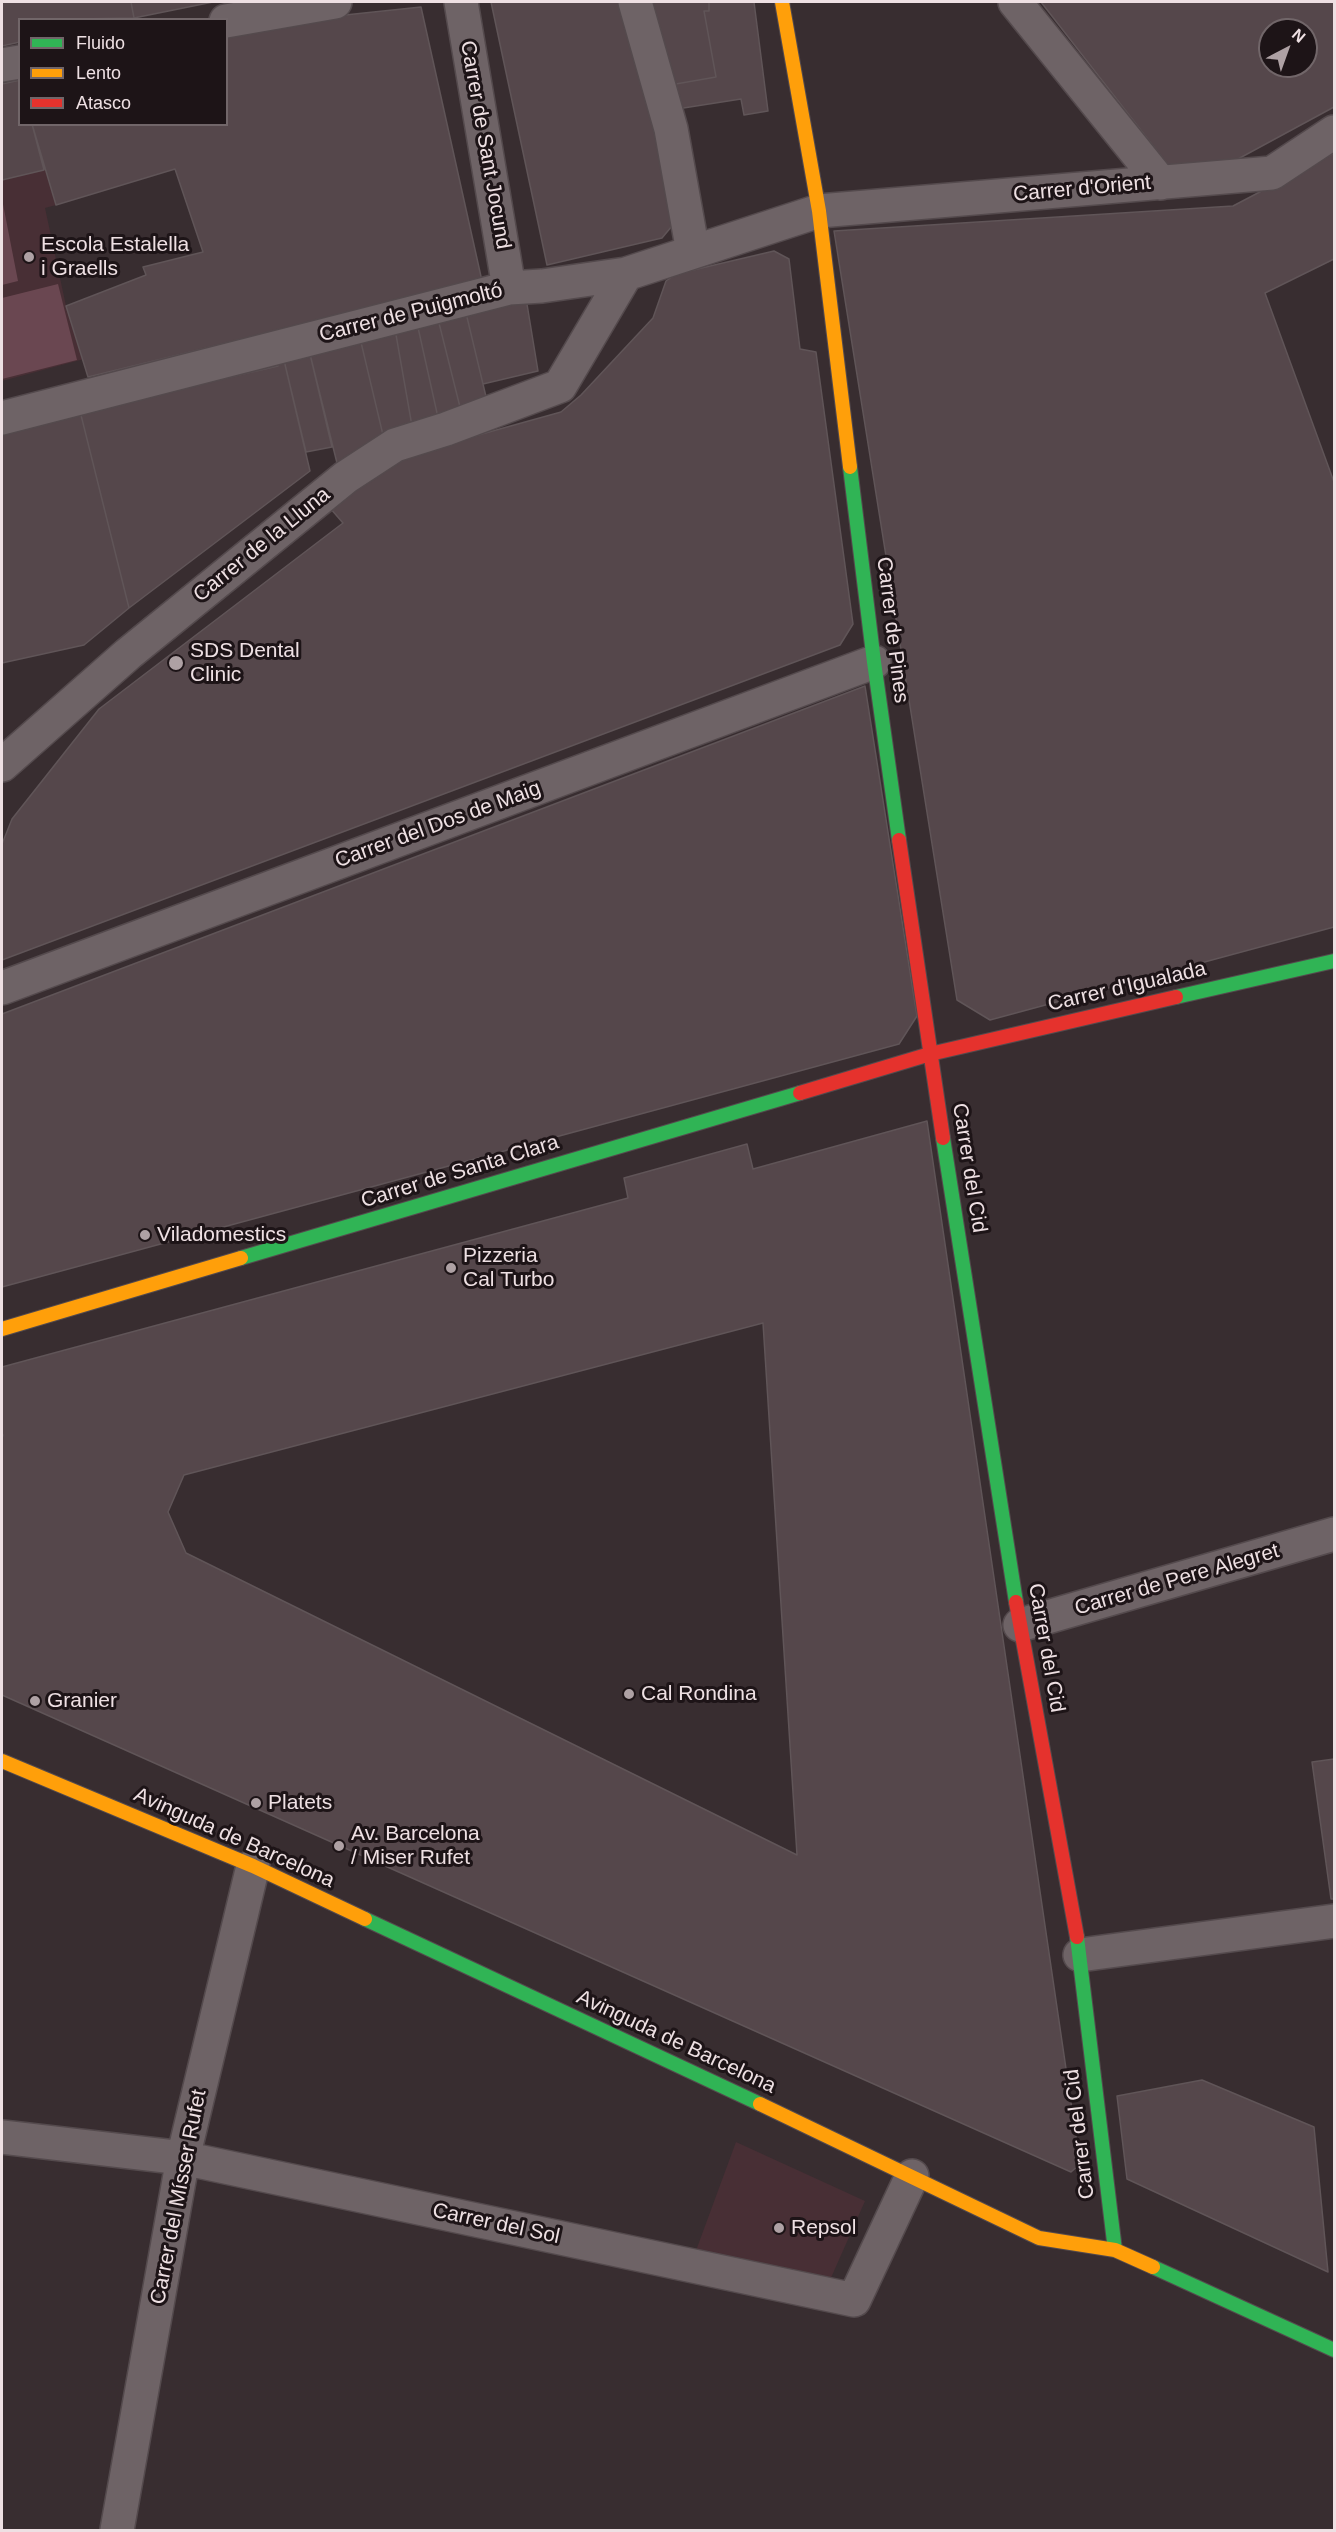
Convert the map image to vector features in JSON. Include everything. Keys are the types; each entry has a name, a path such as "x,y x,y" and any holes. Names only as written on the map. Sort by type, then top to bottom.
{"street":[{"path":"228,21 335,2"},
{"name":"Carrer de Sant Jocund","path":"461,2 509,288"},
{"path":"635,2 671,129 693,252"},
{"name":"Carrer de Pines","path":"782,2 819,211 874,662 930,1054"},
{"path":"1015,2 1161,183"},
{"path":"2,65 18,62"},
{"name":"Carrer d'Orient","path":"819,211 1272,173 1335,132"},
{"name":"Carrer de Puigmoltó","path":"2,417 509,288 542,286 626,274 819,211"},
{"name":"Carrer de la Lluna","path":"2,765 128,654 346,477 395,445 446,429 560,386 626,274"},
{"name":"Carrer del Dos de Maig","path":"2,988 874,662"},
{"name":"Carrer d'Igualada","path":"930,1054 1335,961"},
{"name":"Carrer de Santa Clara","path":"2,1329 930,1054"},
{"name":"Carrer del Cid","path":"930,1054 1020,1625 1080,1955 1115,2250"},
{"name":"Carrer de Pere Alegret","path":"1020,1625 1335,1534"},
{"name":"Avinguda de Barcelona","path":"2,1761 253,1866 1039,2238 1115,2250 1335,2350"},
{"name":"Carrer del Mísser Rufet","path":"117,2530 183,2158 253,1866"},
{"path":"1080,1955 1335,1921"},
{"name":"Carrer del Sol","path":"2,2137 183,2158 854,2300 912,2176"}],"shaded area":[{"name":"Escola Estalella i Graells","path":"18,80 18,126 32,126 56,205 45,208 66,306 84,359 2,381 2,84"},
{"path":"2,199 18,281 2,285"},
{"path":"58,284 77,360 2,379 2,298"},
{"name":"Repsol","path":"736,2142 865,2201 830,2280 694,2256"}],"building":[{"path":"2,2 131,2 134,18 18,18 18,42 2,46"},
{"path":"131,2 213,2 134,18"},
{"path":"491,2 629,2 659,123 672,226 662,238 547,265"},
{"path":"651,2 709,2 709,11 704,11 716,77 670,85"},
{"path":"709,2 754,2 768,111 744,115 741,99 677,109 670,85 716,77 704,11 709,11"},
{"path":"1041,2 1334,2 1334,107 1225,166 1171,169"},
{"path":"421,7 482,281 88,377 66,306 146,275 143,267 203,252 175,169 56,205 33,126 228,126 228,37 345,15"},
{"path":"18,80 18,126 33,126 44,170 2,180 2,84"},
{"path":"1334,153 1334,259 1265,293 1334,482 1334,927 990,1020 957,1000 834,231 1233,206"},
{"path":"774,251 789,259 800,349 816,352 853,624 840,645 2,960 2,844 12,819 99,709 343,523 330,508 399,457 561,412 581,395 653,318 666,281 676,274"},
{"path":"526,298 538,371 483,384 466,313"},
{"path":"466,313 488,405 462,415 438,319"},
{"path":"438,319 462,415 439,422 417,323"},
{"path":"417,323 439,422 412,426 395,329"},
{"path":"395,329 412,426 383,435 360,338"},
{"path":"360,338 383,435 337,463 309,350"},
{"path":"309,350 332,447 306,452 283,356"},
{"path":"283,356 310,471 129,608 80,411 278,366 276,358"},
{"path":"80,411 129,608 84,645 2,663 2,432"},
{"path":"865,686 917,1016 899,1044 2,1287 2,1014"},
{"path":"927,1121 1080,2164 1071,2172 2,1695 2,1367 628,1198 624,1178 747,1144 753,1169","holes":["763,1323 797,1855 186,1553 168,1512 184,1475"]},
{"path":"1334,1759 1334,1899 1331,1899 1312,1762"},
{"path":"1202,2080 1314,2127 1328,2272 1127,2179 1117,2096"}],"traffic: fast":[{"path":"850,467 899,840"},
{"path":"1176,997 1334,961"},
{"path":"241,1258 800,1093"},
{"path":"943,1138 1016,1602"},
{"path":"365,1919 760,2104"},
{"path":"1077,1937 1115,2250"},
{"path":"1153,2267 1334,2350"}],"traffic: slow":[{"path":"782,2 819,211 850,467"},
{"path":"2,1329 241,1258"},
{"path":"2,1761 253,1866 365,1919"},
{"path":"760,2104 1039,2238 1115,2250 1153,2267"}],"traffic: jam":[{"path":"899,840 943,1138"},
{"path":"800,1093 930,1054 1176,997"},
{"path":"1016,1602 1077,1937"}],"place":[{"name":"Escola Estalella i Graells","path":"29,257"},
{"name":"SDS Dental Clinic","path":"176,663"},
{"name":"Viladomestics","path":"145,1235"},
{"name":"Pizzeria Cal Turbo","path":"451,1268"},
{"name":"Cal Rondina","path":"629,1694"},
{"name":"Granier","path":"35,1701"},
{"name":"Platets","path":"256,1803"},
{"name":"Av. Barcelona / Miser Rufet","path":"339,1846"},
{"name":"Repsol","path":"779,2228"}]}
